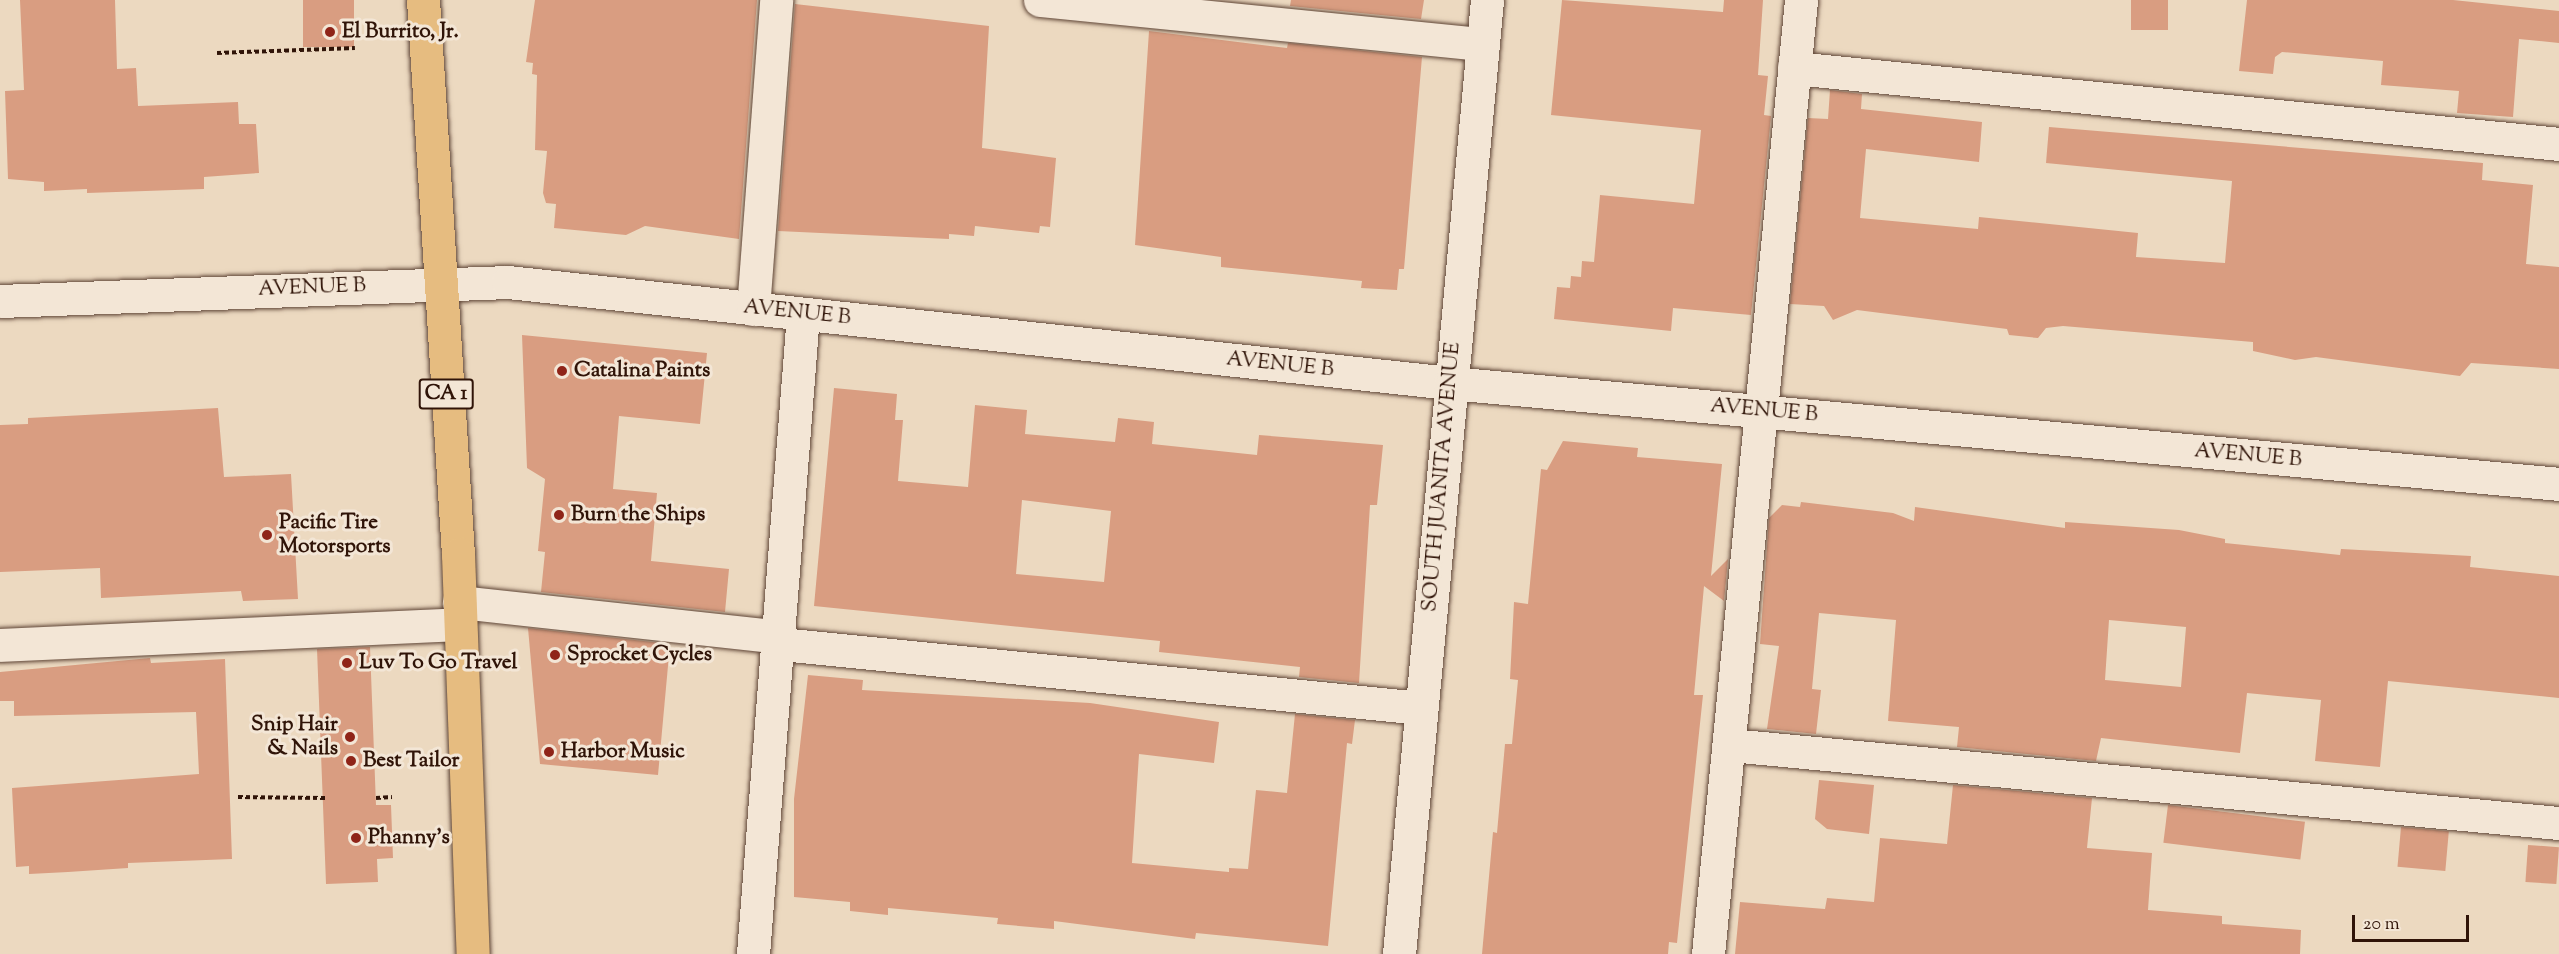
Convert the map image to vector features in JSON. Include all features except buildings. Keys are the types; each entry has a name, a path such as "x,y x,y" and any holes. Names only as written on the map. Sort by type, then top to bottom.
{"highway":[{"name":"CA 1","path":"423,0 460,613 473,954"}],"street":[{"path":"753,309 776,0"},
{"path":"1040,0 1483,44"},
{"name":"SOUTH JUANITA AVENUE","path":"1399,954 1487,0"},
{"path":"1708,954 1801,0"},
{"path":"1794,68 2559,144"},
{"name":"AVENUE B","path":"0,301 508,282 1450,383 2559,484"},
{"path":"753,954 781,640 803,314"},
{"path":"0,645 460,613 781,640 1421,708"},
{"path":"1730,746 2559,823"}],"path":[{"path":"217,53 355,48"},
{"path":"238,797 325,798"},
{"path":"376,798 392,797"}],"place":[{"name":"El Burrito, Jr.","path":"330,32"},
{"name":"Catalina Paints","path":"562,371"},
{"name":"Burn the Ships","path":"559,515"},
{"name":"Pacific Tire Motorsports","path":"267,535"},
{"name":"Sprocket Cycles","path":"555,655"},
{"name":"Luv To Go Travel","path":"347,663"},
{"name":"Snip Hair & Nails","path":"350,737"},
{"name":"Harbor Music","path":"549,752"},
{"name":"Best Tailor","path":"351,761"},
{"name":"Phanny's","path":"356,838"}]}
